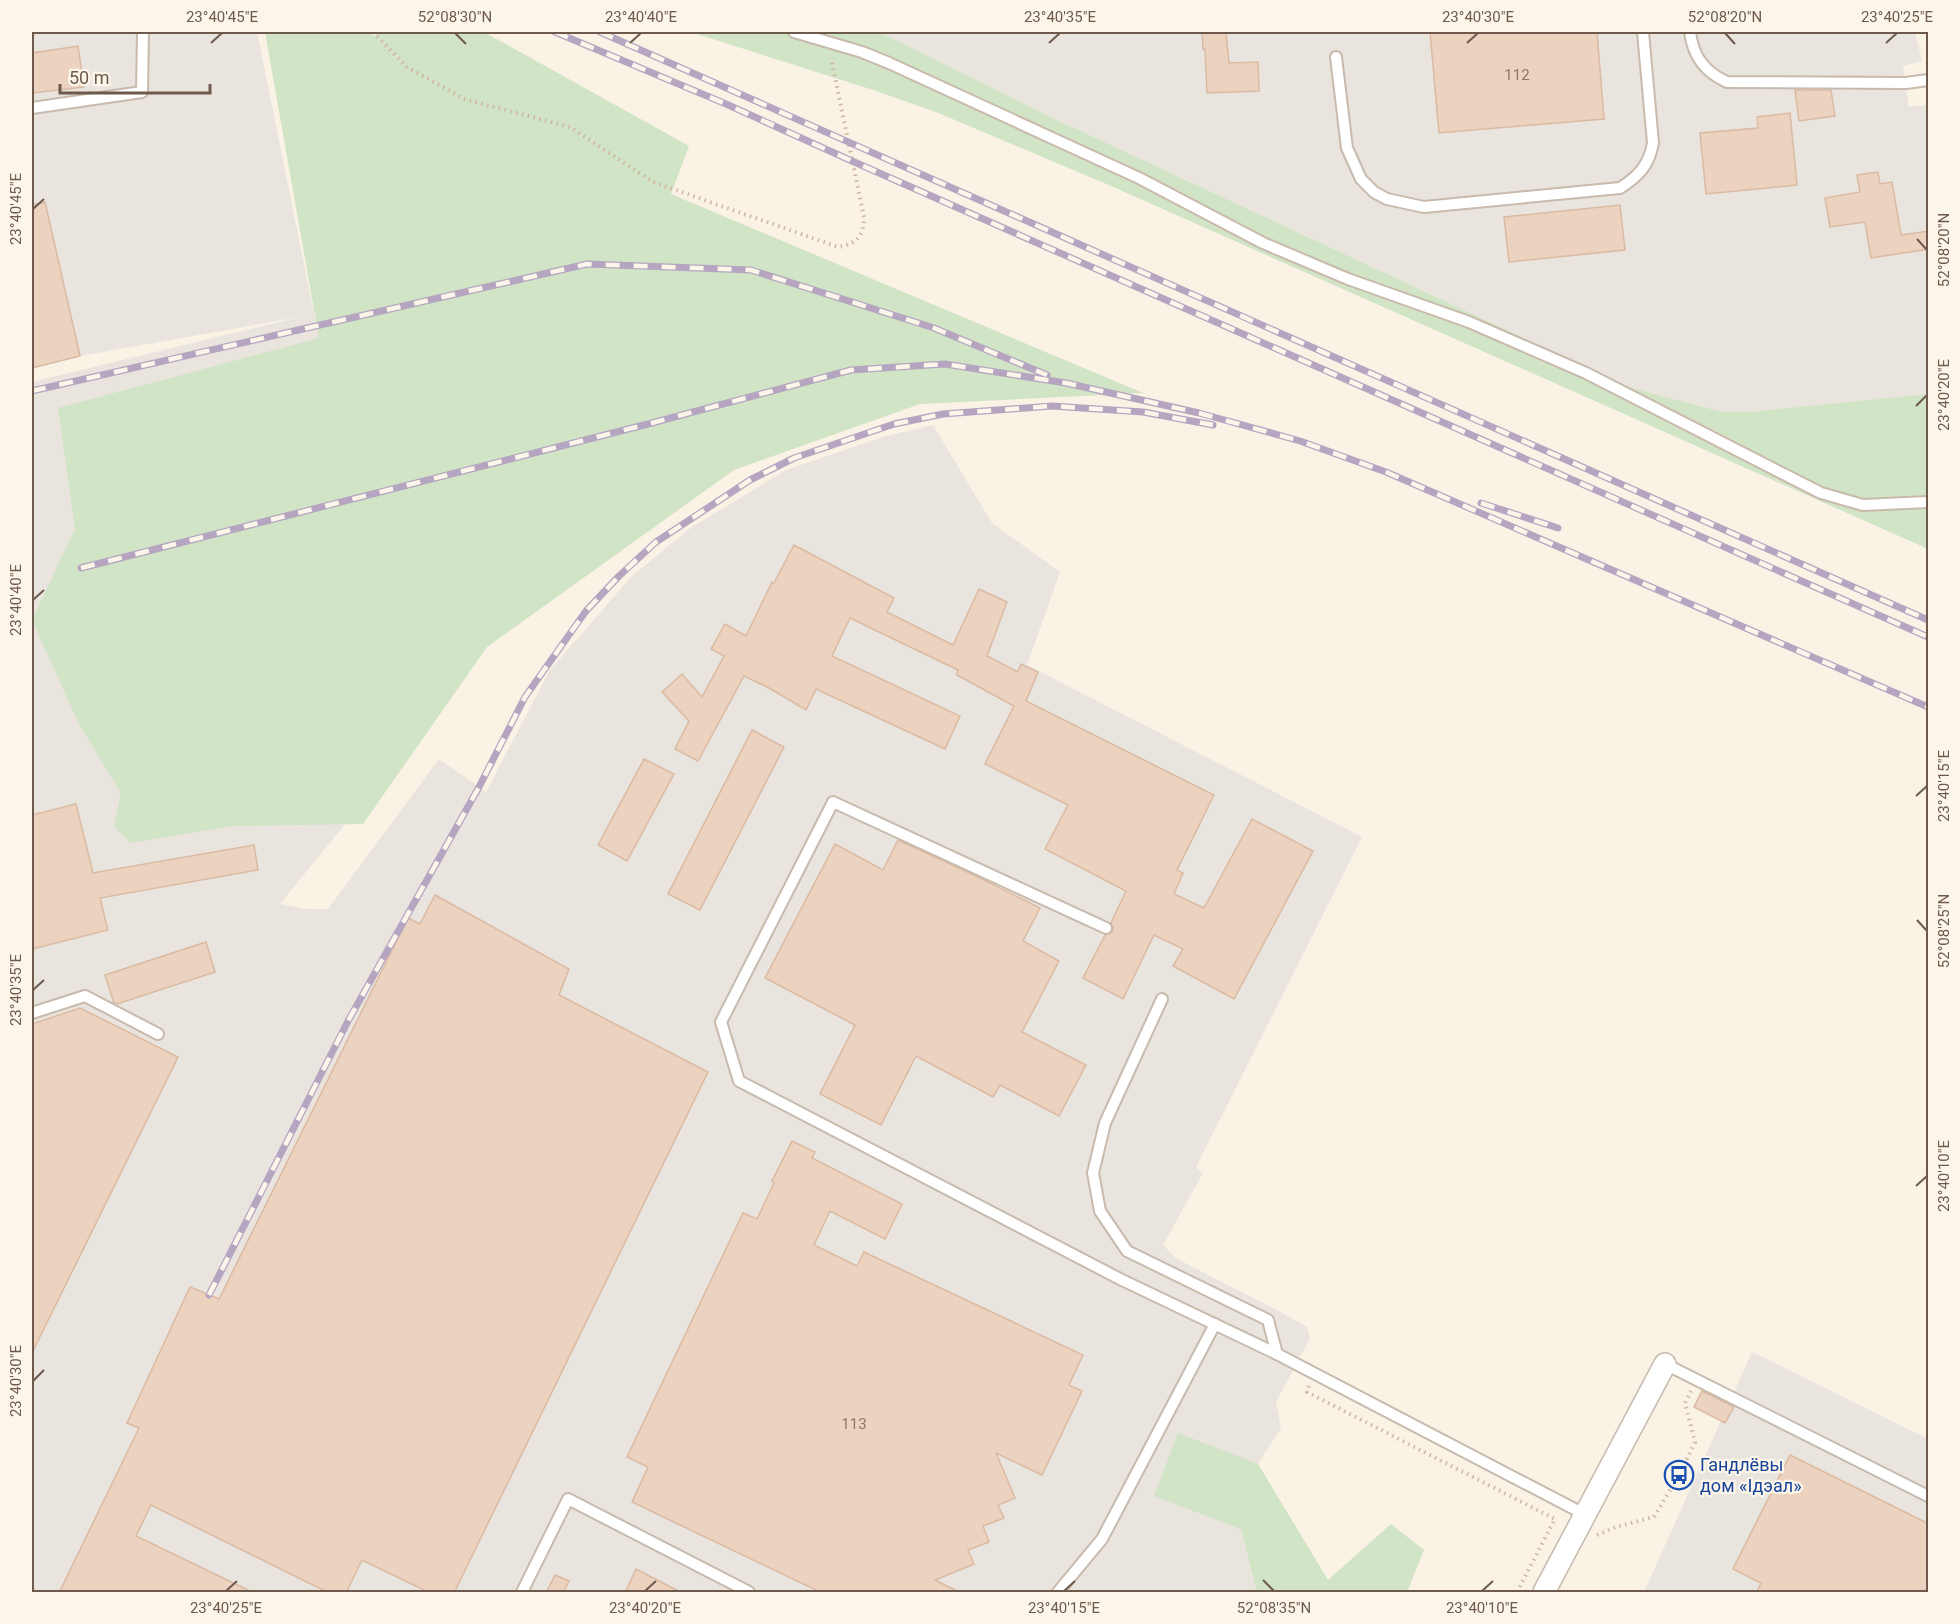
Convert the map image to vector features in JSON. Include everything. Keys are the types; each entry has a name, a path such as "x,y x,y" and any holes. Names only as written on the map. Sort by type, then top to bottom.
{"street":[{"path":"1544,1593 1665,1364"}],"lane":[{"path":"32,108 142,92 143,32"},
{"path":"794,32 862,52 889,63 1139,178 1263,243 1348,279 1469,322 1565,363 1821,493 1863,505 1929,502"},
{"path":"1336,57 1347,148 1361,178 1374,192 1387,199 1424,207 1620,188 1636,177 1645,167 1651,155 1653,143 1643,32"},
{"path":"1690,32 1698,60 1706,70 1727,82 1906,83 1929,80"},
{"path":"1106,928 832,802 721,1022 739,1081 1122,1280 1315,1373 1584,1514"},
{"path":"32,1013 85,996 158,1034"},
{"path":"1162,999 1105,1123 1093,1173 1100,1211 1127,1251 1268,1320 1277,1354"},
{"path":"1058,1593 1101,1539 1215,1324"},
{"path":"1665,1364 1929,1496"},
{"path":"522,1593 568,1499 749,1593"}],"path":[{"path":"373,32 407,67 464,99 570,127 653,182 838,247 847,246 860,236 864,230 864,217 828,42"},
{"path":"1315,1373 1306,1392 1555,1519 1517,1593"},
{"path":"1588,1539 1616,1527 1654,1517 1695,1442 1685,1403 1696,1380"},
{"path":"1668,1470 1679,1475"}],"shaded area":[{"path":"32,32 257,32 319,338 437,711 280,904 307,909 328,909 439,759 486,792 550,670 632,576 689,529 786,470 883,437 933,425 992,523 1060,572 1027,665 1362,837 1196,1167 1203,1173 1163,1245 1177,1259 1307,1327 1310,1338 1276,1402 1281,1428 1258,1464 1335,1592 32,1592 32,382 299,317 80,356 32,368"},
{"path":"879,32 1915,32 1922,61 1903,66 1909,107 1928,105 1928,394 1723,413 1629,387 1053,118"},
{"path":"1752,1352 1928,1439 1928,1592 1644,1592"}],"green space":[{"path":"265,32 368,32 374,36 379,32 484,32 689,146 671,194 1143,393 920,404 734,470 487,647 363,824 233,826 130,843 114,826 121,793 79,724 32,620 75,529 58,408 319,338"},
{"path":"691,32 879,32 1053,118 1629,387 1721,412 1749,412 1928,394 1928,549 1111,186 936,112"},
{"path":"1178,1433 1258,1464 1328,1580 1391,1524 1424,1550 1407,1592 1257,1592 1241,1529 1154,1496"}],"building":[{"path":"1202,32 1226,32 1229,63 1258,62 1259,91 1207,93"},
{"path":"1430,32 1597,32 1604,119 1439,133"},
{"path":"78,46 84,87 32,93 32,53"},
{"path":"1795,90 1831,90 1835,116 1799,121"},
{"path":"1790,113 1797,185 1706,194 1700,133 1758,128 1757,117"},
{"path":"1878,172 1880,184 1892,182 1901,235 1929,231 1929,249 1871,258 1865,222 1830,227 1825,198 1860,192 1857,175"},
{"path":"45,202 80,356 32,368 32,205"},
{"path":"1620,205 1625,250 1509,262 1504,217"},
{"path":"794,545 894,598 887,612 953,645 979,589 1007,602 987,656 1018,672 1021,664 1038,672 1026,701 1214,795 1177,870 1183,873 1174,894 1204,908 1252,819 1313,851 1234,999 1173,966 1183,949 1154,935 1123,999 1083,978 1105,935 1112,932 1111,923 1126,891 1045,849 1068,805 985,764 1014,706 957,675 958,670 850,618 832,656 960,716 945,749 816,689 806,710 744,676 698,761 675,749 689,721 662,692 682,674 702,697 724,656 711,649 725,624 746,636 772,582 774,583"},
{"path":"752,730 784,747 700,910 668,894"},
{"path":"644,759 674,774 627,861 598,845"},
{"path":"76,804 93,873 254,845 258,870 100,898 108,930 32,949 32,815"},
{"path":"898,840 1040,908 1023,941 1059,961 1022,1032 1086,1065 1059,1116 1000,1085 993,1097 916,1056 881,1125 820,1094 855,1025 765,978 835,844 883,870"},
{"path":"435,895 569,969 559,995 708,1072 454,1593 430,1593 362,1560 346,1593 329,1593 151,1505 136,1536 254,1593 59,1593 139,1428 127,1423 190,1287 219,1299 408,918 420,924"},
{"path":"206,942 215,972 117,1004 114,1003 105,975"},
{"path":"80,1008 178,1057 32,1353 32,1024"},
{"path":"792,1141 815,1152 812,1158 902,1204 885,1239 830,1211 814,1245 857,1266 864,1252 1083,1355 1069,1385 1082,1391 1042,1475 996,1453 1015,1498 998,1505 1004,1518 983,1526 989,1542 968,1550 974,1564 935,1580 961,1593 822,1593 632,1502 648,1467 627,1457 743,1213 757,1219 774,1183 772,1181"},
{"path":"1702,1391 1734,1407 1725,1423 1694,1407"},
{"path":"1790,1455 1929,1524 1929,1593 1756,1593 1761,1583 1733,1569"},
{"path":"636,1569 682,1593 625,1593"},
{"path":"555,1575 569,1581 563,1593 546,1593"}],"railway":[{"path":"555,32 726,104 1928,637"},
{"path":"600,32 1928,620"},
{"path":"32,391 587,264 751,270 934,328 1047,375"},
{"path":"81,568 851,370 945,364 1066,383 1199,413 1300,441 1386,472 1928,707"},
{"path":"209,1295 348,1021 479,787 525,697 586,611 656,542 750,480 794,458 894,424 943,414 1052,406 1143,412 1213,425"},
{"path":"1481,503 1558,528"}],"place":[{"name":"Гандлёвы дом «Ідэал»","path":"1679,1475"}]}
